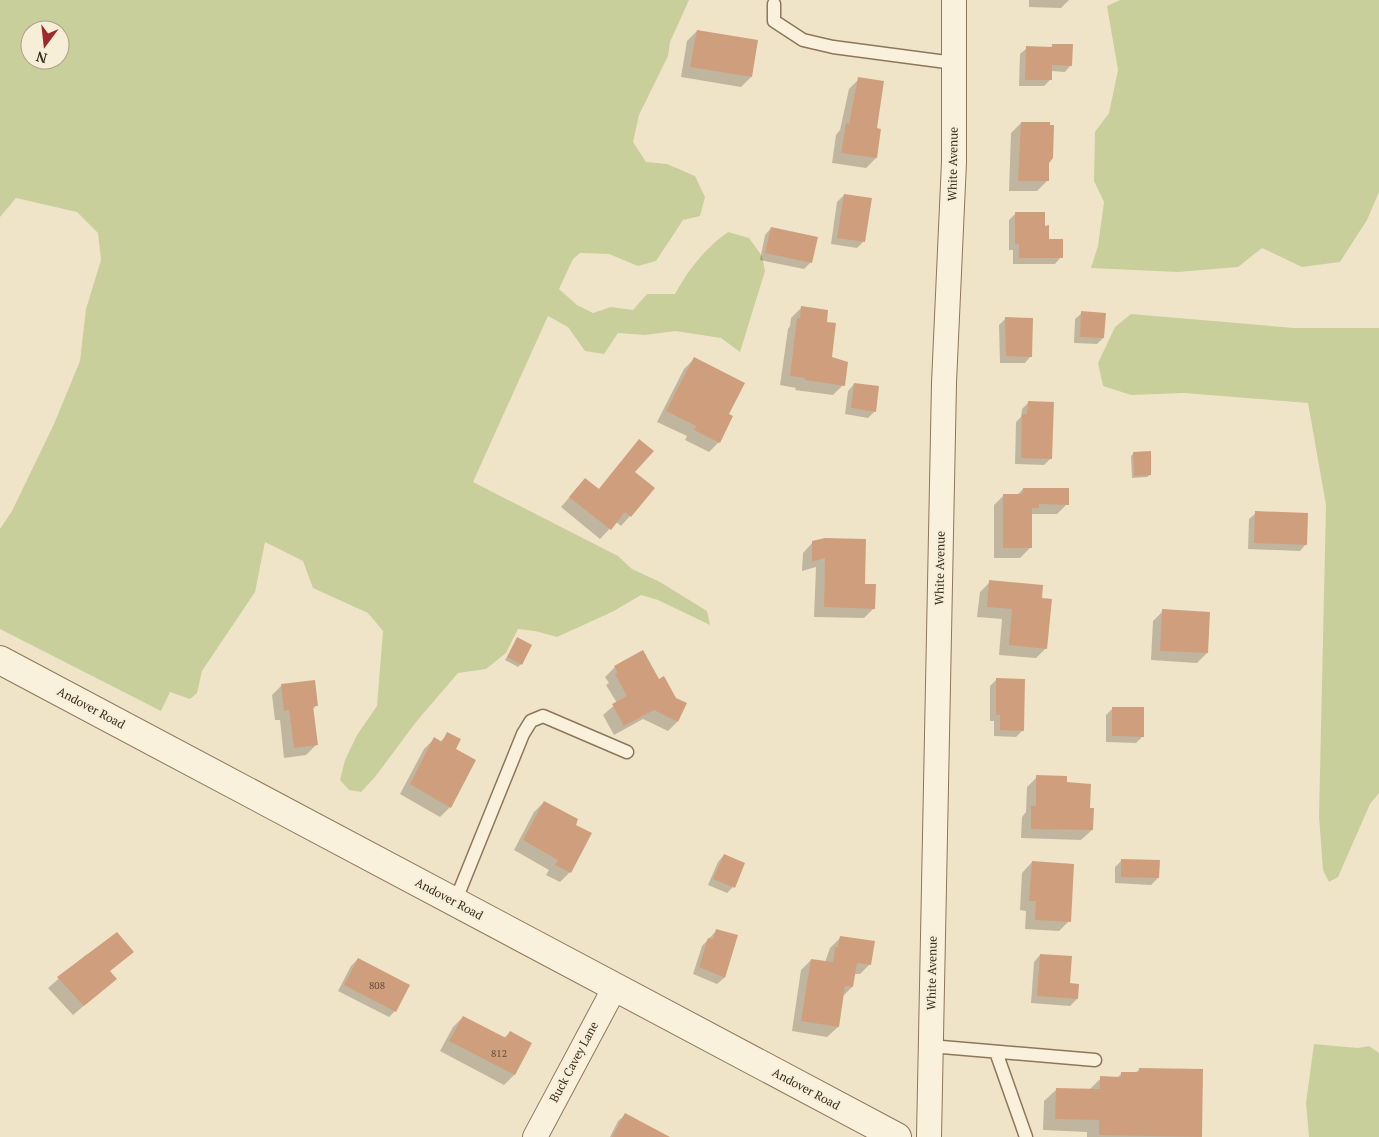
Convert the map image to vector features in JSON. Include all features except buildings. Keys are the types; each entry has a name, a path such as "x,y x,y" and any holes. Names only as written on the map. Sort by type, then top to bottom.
{"street":[{"name":"White Avenue","path":"929,1137 944,384 954,162 954,0"},
{"name":"Andover Road","path":"0,660 898,1137"},
{"name":"Buck Cavey Lane","path":"535,1137 615,987"}],"lane":[{"path":"774,4 774,21 803,40 842,49 954,63"},
{"path":"454,902 523,734 531,721 544,716 627,752"},
{"path":"930,1046 1095,1060"},
{"path":"996,1052 1026,1137"}],"green space":[{"path":"0,0 689,0 670,42 668,56 639,115 633,142 646,162 667,164 695,176 705,197 700,216 683,220 656,261 638,266 609,254 580,253 573,259 559,289 577,305 593,313 611,307 633,310 647,294 675,294 698,260 728,232 749,238 762,256 765,271 740,352 721,338 675,331 645,335 618,333 604,354 585,351 568,327 548,316 473,482 618,556 632,569 660,582 707,611 710,625 658,600 641,595 614,611 557,637 518,629 506,653 486,669 458,673 416,722 375,777 361,792 349,790 340,780 345,760 357,735 377,706 383,631 368,613 313,588 303,561 265,542 255,592 202,671 197,693 190,699 170,692 161,711 0,629 0,529 12,511 54,424 80,361 86,309 101,260 98,233 77,212 16,198 0,217"},
{"path":"1120,0 1379,0 1379,192 1367,220 1340,262 1302,267 1262,248 1238,267 1178,272 1091,268 1098,246 1104,202 1094,181 1095,132 1109,113 1118,70 1107,6"},
{"path":"1131,314 1294,328 1379,328 1379,793 1370,804 1338,877 1329,882 1323,870 1319,816 1326,505 1308,403 1184,393 1131,395 1103,386 1098,363 1115,327"},
{"path":"1314,1044 1358,1048 1369,1046 1379,1053 1379,1137 1309,1137 1306,1103"}]}
